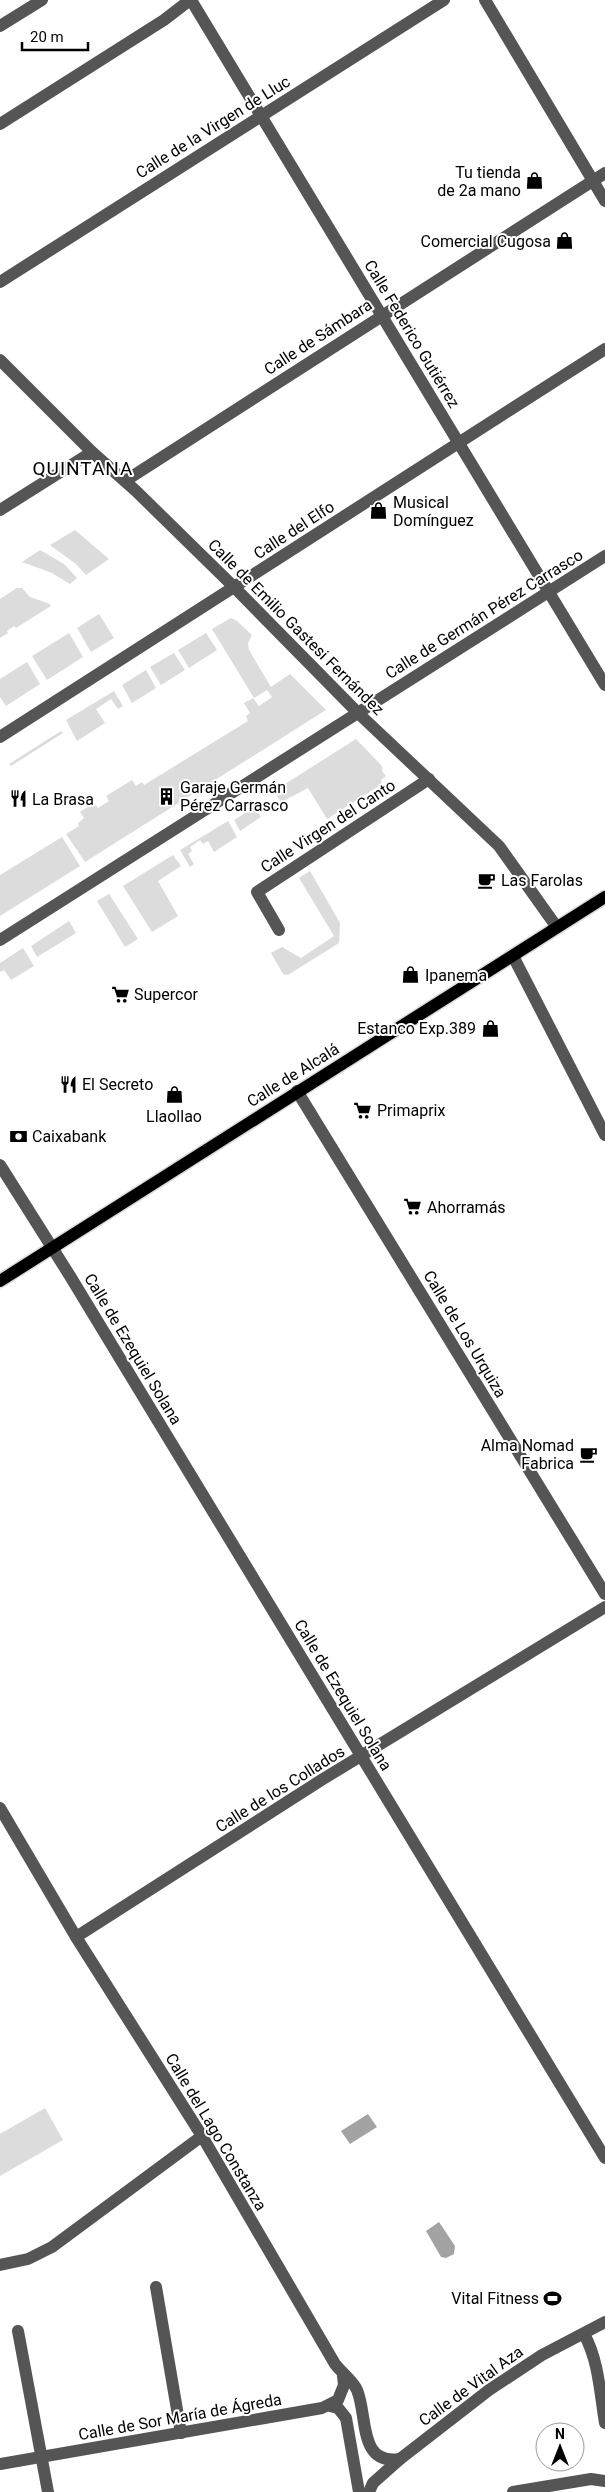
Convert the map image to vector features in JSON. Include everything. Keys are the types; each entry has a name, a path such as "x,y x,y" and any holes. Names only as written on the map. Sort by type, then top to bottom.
{"main road":[{"name":"Calle de Alcalá","path":"0,1281 297,1091 513,956 556,926 605,897"}],"street":[{"path":"0,26 42,0"},
{"path":"0,124 164,20 190,0"},
{"name":"Calle Federico Gutiérrez","path":"190,0 605,685"},
{"name":"Calle de la Virgen de Lluc","path":"0,282 444,0"},
{"path":"485,0 605,201"},
{"name":"Calle de Sámbara","path":"125,481 605,173"},
{"name":"Calle del Elfo","path":"0,737 605,349"},
{"name":"Calle de Emilio Gastesi Fernández","path":"0,360 92,452 125,481 234,587 358,713 499,846 556,926"},
{"path":"0,510 92,452"},
{"name":"Calle de Germán Pérez Carrasco","path":"0,940 605,556"},
{"name":"Calle Virgen del Canto","path":"279,930 257,892 429,779"},
{"path":"513,956 605,1135"},
{"name":"Calle de Los Urquiza","path":"297,1091 605,1594"},
{"name":"Calle de Ezequiel Solana","path":"0,1165 605,2158"},
{"name":"Calle de los Collados","path":"76,1937 605,1607"},
{"name":"Calle del Lago Constanza","path":"0,1808 76,1937 202,2136 343,2376 355,2386 370,2446 375,2454 384,2459 400,2459"},
{"path":"0,2265 28,2259 52,2247 202,2136"},
{"path":"156,2288 181,2433"},
{"name":"Calle de Vital Aza","path":"369,2492 374,2483 400,2459 489,2390 542,2355 605,2322"},
{"path":"18,2331 48,2492"},
{"path":"584,2334 595,2360 605,2423"},
{"path":"330,2406 338,2400 341,2394 343,2376"},
{"path":"330,2406 342,2411 346,2418 359,2492"},
{"name":"Calle de Sor María de Ágreda","path":"0,2464 330,2406"},
{"path":"513,2492 591,2479 605,2481"}],"shaded area":[{"path":"75,530 109,559 86,575 76,564 50,545"},
{"path":"40,550 64,564 77,578 70,584 52,573 22,562"},
{"path":"17,588 22,588 30,597 51,606 16,628 14,626 0,638 0,599"},
{"path":"99,614 114,638 91,652 77,628"},
{"path":"231,618 252,635 248,643 249,650 271,687 290,674 326,710 85,862 66,834 79,826 78,823 84,818 80,812 94,803 98,808 109,801 106,796 132,780 136,786 142,782 144,785 248,721 246,716 250,713 244,703 253,698 259,706 272,697 267,690 254,698 212,629"},
{"path":"69,633 83,657 47,680 32,656"},
{"path":"206,633 217,650 189,668 178,650"},
{"path":"174,653 185,670 161,685 150,667"},
{"path":"27,662 40,684 6,706 0,697 0,679"},
{"path":"146,670 156,688 132,703 122,685"},
{"path":"114,691 123,706 118,709 111,699 96,709 105,723 77,741 66,720"},
{"path":"61,731 63,733 11,766 9,764"},
{"path":"356,739 382,766 382,771 386,776 381,780 382,784 327,819 308,788 281,802 274,791"},
{"path":"255,807 261,817 240,831 234,820"},
{"path":"228,821 237,837 214,852 208,841 203,844 200,840 190,847 192,851 188,854 194,864 190,867 180,850"},
{"path":"62,837 80,866 0,916 0,875"},
{"path":"173,855 181,866 158,881 178,916 152,932 123,886"},
{"path":"310,871 340,923 339,943 288,975 283,974 271,953 282,947 301,958 334,936 299,878"},
{"path":"109,894 138,939 125,947 97,901"},
{"path":"69,921 76,933 37,957 31,946"},
{"path":"23,948 34,966 11,980 4,970 0,972 0,963"},
{"path":"45,2108 63,2140 0,2176 0,2134"},
{"path":"368,2114 377,2127 350,2144 341,2131"},
{"path":"439,2222 455,2246 454,2254 446,2258 441,2257 426,2231"}],"place":[{"name":"Tu tienda de 2a mano","path":"535,181"},
{"name":"Comercial Cugosa","path":"565,241"},
{"name":"Musical Domínguez","path":"379,511"},
{"name":"Garaje Germán Pérez Carrasco","path":"166,796"},
{"name":"La Brasa","path":"18,799"},
{"name":"Las Farolas","path":"487,880"},
{"name":"Ipanema","path":"411,975"},
{"name":"Supercor","path":"120,994"},
{"name":"Estanco Exp.389","path":"490,1028"},
{"name":"El Secreto","path":"68,1084"},
{"name":"Llaollao","path":"174,1095"},
{"name":"Primaprix","path":"363,1110"},
{"name":"Caixabank","path":"18,1136"},
{"name":"Ahorramás","path":"413,1207"},
{"name":"Alma Nomad Fabrica","path":"588,1454"},
{"name":"Vital Fitness","path":"553,2298"}],"district":[{"name":"QUINTANA","path":"83,468"}]}
